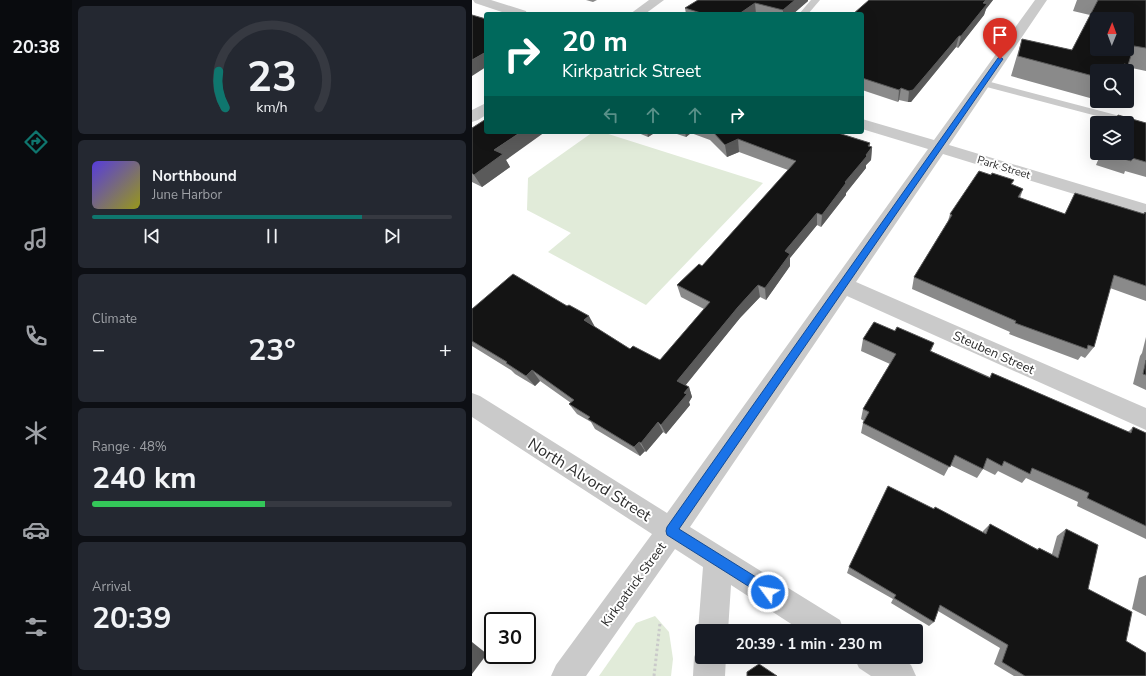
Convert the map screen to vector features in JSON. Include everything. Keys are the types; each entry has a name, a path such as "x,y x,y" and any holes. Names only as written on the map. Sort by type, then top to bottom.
{"street":[{"path":"479,0 515,12"},
{"path":"639,12 658,0"},
{"name":"Kirkpatrick Street","path":"566,676 671,531 1042,0"},
{"path":"472,117 484,109"},
{"name":"Park Street","path":"864,125 1146,210"},
{"name":"Steuben Street","path":"842,285 1146,419"},
{"name":"North Alvord Street","path":"472,404 818,624"},
{"path":"713,624 718,560"},
{"path":"709,676 710,664"},
{"path":"881,664 900,676"}],"lane":[{"path":"805,12 816,0"},
{"path":"983,83 1108,116"}],"path":[{"path":"654,676 660,623"}],"green space":[{"path":"590,134 608,134 763,183 646,305 548,252 571,233 527,210 528,178"},
{"path":"655,616 669,632 673,659 671,676 599,676 636,623"}],"building":[{"path":"698,0 795,0 783,10 755,3 742,12 698,12 685,8"},
{"path":"869,0 986,0 983,3 987,4 913,90 909,91 901,88 899,90 864,79 864,12 855,12"},
{"path":"1098,0 1146,0 1146,48 1134,46 1134,12 1092,12"},
{"path":"472,15 484,18 484,53 472,60"},
{"path":"1090,15 1090,56 1131,56 1128,64 1090,64 1090,75 1018,56 1022,39 1072,50"},
{"path":"484,120 484,134 518,134 494,150 503,154 474,175 472,173 472,128"},
{"path":"1134,120 1146,123 1146,162 1134,159"},
{"path":"715,134 841,134 870,143 868,146 872,147 866,155 867,156 845,182 846,183 822,215 817,213 785,251 790,254 765,288 758,285 677,381 689,387 684,393 687,394 661,425 658,422 641,443 639,442 634,447 588,419 590,417 569,404 574,400 532,370 526,376 506,363 507,362 472,341 472,309 513,274 567,306 569,305 589,316 584,320 630,349 633,346 660,360 710,302 677,285 699,264 702,266 796,161 738,139 725,145"},
{"path":"979,171 991,175 992,173 1014,180 1011,184 1023,189 1018,197 1065,214 1075,193 1144,214 1145,212 1146,213 1146,286 1114,275 1094,347 1088,345 1087,349 1015,323 1016,321 914,277 952,215 950,214"},
{"path":"874,322 895,331 897,327 934,343 930,351 990,378 992,373 1131,433 1133,427 1146,433 1146,526 1087,498 1089,493 1032,468 1030,474 1004,461 1002,466 987,458 983,469 955,455 950,467 863,423 869,412 863,409 896,354 863,339"},
{"path":"1146,360 1146,375 1143,374"},
{"path":"888,486 934,509 935,507 986,534 990,524 1038,550 1039,548 1058,558 1066,529 1098,545 1088,589 1132,612 1126,641 1146,653 1146,676 1025,676 1002,662 1008,645 940,605 934,622 894,598 896,595 849,567"},
{"path":"759,664 777,676 747,676 747,672"}],"route":[{"path":"768,592 671,531 1000,59"}]}
